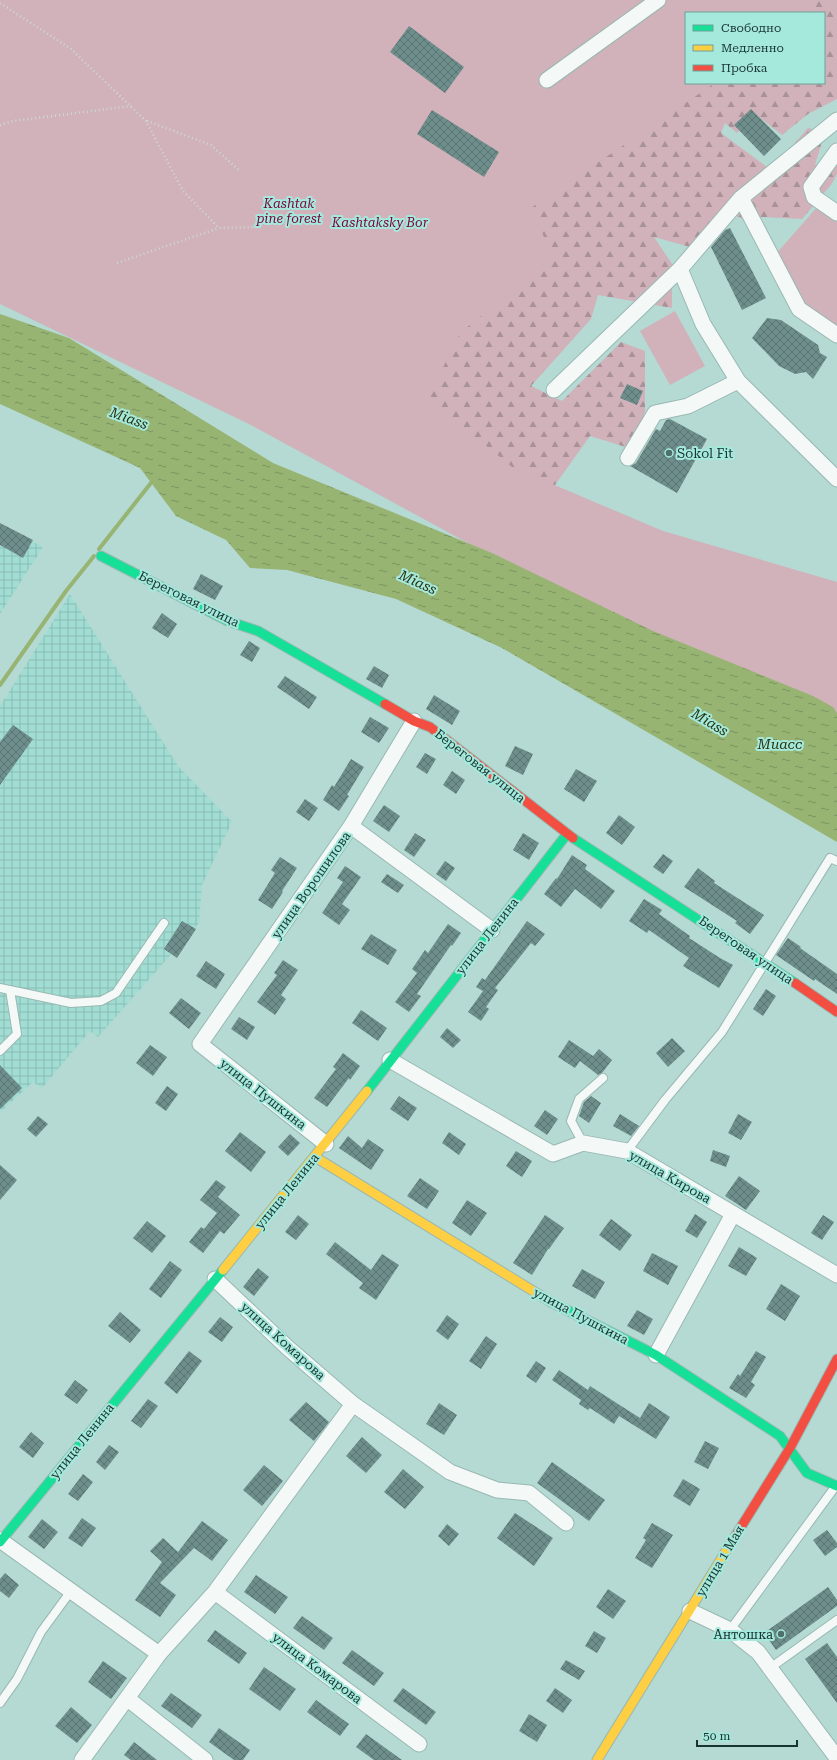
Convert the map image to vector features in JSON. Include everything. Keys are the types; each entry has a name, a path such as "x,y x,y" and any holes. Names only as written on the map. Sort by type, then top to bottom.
{"street":[{"path":"547,80 658,0"},
{"path":"554,390 680,269 741,198 837,120"},
{"path":"825,130 837,150 811,187 814,197 837,212"},
{"path":"741,198 799,309 837,335"},
{"path":"680,269 703,324 738,381 837,479"},
{"path":"628,458 655,413 688,406 738,381"},
{"name":"Береговая улица","path":"101,556 228,621 258,631 414,721 430,727 567,834 765,962 837,1012"},
{"name":"улица Ворошилова","path":"200,1044 351,826 414,721"},
{"path":"351,826 492,930"},
{"name":"улица Ленина","path":"0,1541 326,1144 567,834"},
{"name":"улица Пушкина","path":"200,1044 326,1144"},
{"path":"390,1060 553,1154 583,1143"},
{"name":"улица Кирова","path":"583,1143 627,1152 837,1275"},
{"name":"улица Пушкина","path":"315,1156 552,1302 656,1356 780,1436 807,1473 837,1486"},
{"path":"656,1356 734,1214"},
{"name":"улица Комарова","path":"215,1278 288,1348 353,1404 450,1472 497,1490 529,1493 566,1523"},
{"name":"улица 1 Мая","path":"597,1760 790,1448 837,1359"},
{"path":"82,1760 128,1699 159,1654 216,1592 353,1404"},
{"path":"0,1541 159,1654"},
{"name":"улица Комарова","path":"216,1592 418,1744"},
{"path":"690,1610 730,1630 758,1652 837,1758"},
{"path":"128,1699 205,1760"}],"lane":[{"path":"627,1152 665,1100 722,1032 830,858 837,861"},
{"path":"0,988 72,1003 101,1001 116,993 164,923"},
{"path":"0,1051 17,1034 10,990"},
{"path":"583,1143 572,1121 579,1099 603,1078"},
{"path":"730,1630 837,1486"},
{"path":"0,1704 17,1679 41,1632 71,1591"},
{"path":"770,1668 837,1620"}],"path":[{"path":"0,3 71,49 146,121 184,191 219,228"},
{"path":"0,125 13,121 131,106"},
{"path":"146,121 211,145 240,171"},
{"path":"117,263 219,228 259,227"}],"shaded area":[{"path":"0,524 43,547 0,614"},
{"path":"70,594 178,766 232,822 202,885 199,923 98,1037 90,1031 42,1088 33,1082 0,1112 0,706"}],"green space":[{"name":"Kashtaksky Bor","path":"0,0 837,0 837,99 808,114 782,135 754,113 737,133 725,123 721,133 771,170 808,128 825,132 815,165 832,161 837,162 837,174 831,185 802,219 761,217 749,222 721,209 690,247 654,237 672,264 672,308 598,295 591,319 531,386 562,401 621,342 645,351 645,412 629,448 590,436 540,506 497,489"},
{"name":"Kashtak pine forest","path":"0,0 809,0 798,12 685,12 685,84 714,84 531,208 553,257 460,333 427,400 512,467 663,531 837,582 837,744 251,425 0,304"},
{"path":"826,197 837,205 837,331 801,307 775,255"},
{"path":"675,311 705,366 670,385 640,331"}],"water":[{"name":"Миасс","path":"0,314 69,338 273,463 492,553 653,631 813,696 833,707 837,713 837,842 502,648 396,599 287,570 250,568 226,540 176,516 140,468 0,404"}],"building":[{"path":"409,26 464,67 445,93 390,52"},
{"path":"751,109 781,139 764,156 734,125"},
{"path":"432,110 499,152 484,177 417,134"},
{"path":"730,228 766,298 742,310 711,247 725,230"},
{"path":"767,318 781,320 818,345 820,353 827,357 813,379 806,372 795,374 779,366 752,338"},
{"path":"627,384 643,391 637,405 620,398"},
{"name":"Sokol Fit","path":"670,419 707,439 677,493 630,466 636,463 656,429 660,431 666,420"},
{"path":"0,523 33,540 23,558 0,545"},
{"path":"201,574 223,586 215,600 193,589"},
{"path":"162,613 177,624 168,638 152,628"},
{"path":"249,641 260,648 252,662 240,655"},
{"path":"374,666 389,675 382,688 366,679"},
{"path":"285,676 317,697 309,709 277,687"},
{"path":"434,695 460,711 452,725 426,709"},
{"path":"370,717 389,728 379,743 361,732"},
{"path":"13,725 33,739 0,785 0,742"},
{"path":"515,746 533,754 523,775 505,766"},
{"path":"425,753 436,759 427,774 416,767"},
{"path":"351,759 364,767 347,795 349,796 339,811 323,800 332,785 334,787"},
{"path":"576,769 597,781 584,802 564,789"},
{"path":"452,771 465,780 456,794 443,785"},
{"path":"305,799 318,808 309,821 296,812"},
{"path":"384,805 400,816 389,832 373,821"},
{"path":"619,815 635,827 622,845 606,833"},
{"path":"415,833 426,840 414,857 404,850"},
{"path":"523,833 539,843 529,860 513,850"},
{"path":"663,854 673,861 663,874 653,867"},
{"path":"572,855 587,865 585,869 615,891 601,909 575,889 561,907 544,894 556,878 557,879"},
{"path":"280,857 297,868 272,909 258,900 275,873 271,870"},
{"path":"445,861 455,868 446,881 436,874"},
{"path":"345,866 361,877 342,904 350,910 339,925 322,913 343,882 337,878"},
{"path":"698,868 715,881 714,883 764,915 750,934 735,923 737,921 684,887"},
{"path":"387,874 404,885 398,893 381,882"},
{"path":"644,899 662,910 659,914 690,936 689,938 733,965 719,988 683,966 689,958 649,930 647,933 629,921"},
{"path":"182,921 196,929 177,958 164,949"},
{"path":"527,921 545,934 535,946 531,943 495,988 498,990 486,1007 489,1009 481,1021 468,1012 483,991 476,987 482,978 485,980"},
{"path":"448,924 461,933 417,994 421,996 409,1012 395,1002 417,973 412,969 425,950 428,953"},
{"path":"371,934 397,950 388,965 361,949"},
{"path":"788,938 837,974 837,994 815,979 814,981 776,955"},
{"path":"283,960 298,970 281,995 286,999 275,1015 257,1002 277,975 274,973"},
{"path":"206,961 225,974 216,989 196,976"},
{"path":"766,989 776,996 763,1016 753,1009"},
{"path":"181,998 201,1013 189,1029 169,1013"},
{"path":"361,1010 387,1028 378,1041 352,1023"},
{"path":"239,1017 255,1027 247,1040 231,1029"},
{"path":"447,1028 461,1040 453,1048 440,1037"},
{"path":"672,1038 685,1051 668,1067 656,1053"},
{"path":"569,1040 593,1056 599,1049 612,1060 602,1073 598,1075 580,1061 575,1068 558,1057"},
{"path":"150,1045 167,1057 153,1076 136,1063"},
{"path":"343,1053 360,1066 327,1107 314,1098 336,1069 333,1067"},
{"path":"0,1065 22,1088 0,1109"},
{"path":"167,1086 178,1094 166,1111 155,1103"},
{"path":"399,1096 417,1108 408,1121 390,1109"},
{"path":"591,1096 601,1103 589,1123 579,1116 584,1102"},
{"path":"545,1110 558,1119 547,1135 534,1126"},
{"path":"620,1114 639,1126 631,1136 613,1126"},
{"path":"738,1114 752,1122 741,1140 728,1133"},
{"path":"38,1116 48,1124 36,1137 27,1129"},
{"path":"240,1132 266,1152 251,1172 225,1151"},
{"path":"449,1132 466,1144 459,1155 442,1143"},
{"path":"290,1134 300,1143 288,1156 278,1147"},
{"path":"348,1136 362,1148 368,1139 384,1150 371,1170 339,1148"},
{"path":"713,1150 730,1156 726,1167 710,1161"},
{"path":"516,1151 532,1161 522,1177 506,1166"},
{"path":"0,1165 17,1180 0,1200"},
{"path":"739,1176 760,1191 746,1210 725,1196"},
{"path":"420,1178 439,1191 427,1209 407,1196"},
{"path":"216,1180 226,1187 218,1197 240,1215 224,1234 220,1231 203,1253 189,1242 201,1227 204,1229 217,1213 200,1200"},
{"path":"467,1200 487,1213 471,1236 452,1223"},
{"path":"695,1214 707,1222 697,1238 685,1231"},
{"path":"298,1215 309,1224 296,1240 285,1232"},
{"path":"545,1215 564,1228 548,1249 532,1275 513,1263"},
{"path":"823,1215 834,1222 822,1240 811,1233"},
{"path":"611,1219 632,1235 620,1251 599,1235"},
{"path":"147,1221 166,1236 152,1253 133,1238"},
{"path":"335,1242 371,1270 382,1254 399,1265 376,1300 359,1288 363,1283 326,1254"},
{"path":"739,1247 757,1258 746,1276 728,1266"},
{"path":"652,1253 678,1266 668,1285 643,1271"},
{"path":"170,1261 182,1270 161,1298 149,1289"},
{"path":"258,1268 269,1277 254,1296 243,1287"},
{"path":"582,1269 605,1282 595,1299 572,1286"},
{"path":"781,1284 800,1296 785,1321 766,1309"},
{"path":"637,1310 653,1319 644,1335 627,1326"},
{"path":"120,1312 141,1330 130,1343 108,1326"},
{"path":"447,1315 459,1324 448,1340 436,1331"},
{"path":"220,1317 233,1327 222,1342 208,1332"},
{"path":"486,1336 497,1344 481,1369 469,1361"},
{"path":"189,1351 202,1361 177,1394 164,1383"},
{"path":"756,1351 766,1357 751,1382 755,1385 746,1398 729,1388 738,1374 740,1376"},
{"path":"536,1361 546,1368 536,1383 526,1376"},
{"path":"559,1370 588,1390 590,1386 640,1418 649,1403 670,1417 656,1439 619,1416 614,1424 590,1408 588,1410 579,1404 581,1400 552,1380"},
{"path":"75,1380 88,1390 77,1404 64,1395"},
{"path":"148,1399 158,1406 141,1428 131,1421"},
{"path":"306,1402 329,1422 314,1441 289,1420"},
{"path":"439,1403 457,1415 444,1435 426,1424"},
{"path":"31,1432 44,1443 33,1458 19,1447"},
{"path":"362,1437 382,1455 366,1473 346,1456"},
{"path":"705,1441 719,1448 708,1469 694,1462"},
{"path":"109,1445 119,1452 105,1470 96,1462"},
{"path":"552,1462 605,1500 589,1521 537,1483"},
{"path":"264,1465 283,1481 262,1506 243,1490"},
{"path":"403,1469 424,1487 405,1509 384,1492"},
{"path":"83,1474 93,1482 78,1501 68,1494"},
{"path":"683,1479 700,1489 690,1506 673,1496"},
{"path":"515,1513 553,1538 534,1566 497,1538"},
{"path":"82,1518 96,1528 82,1547 68,1538"},
{"path":"42,1519 58,1532 44,1549 28,1537"},
{"path":"202,1521 228,1540 212,1561 194,1548 160,1583 176,1595 160,1617 135,1600 162,1562 150,1551 163,1538 178,1552"},
{"path":"652,1523 673,1535 652,1568 635,1558 646,1540 643,1538"},
{"path":"447,1524 459,1534 449,1546 438,1536"},
{"path":"827,1530 837,1543 837,1547 825,1556 813,1540"},
{"path":"5,1573 19,1585 9,1598 0,1591 0,1579"},
{"path":"256,1575 288,1597 275,1614 244,1592"},
{"path":"828,1587 837,1600 837,1606 776,1650 764,1633"},
{"path":"608,1589 626,1601 613,1619 596,1607"},
{"path":"302,1616 333,1638 324,1650 293,1628"},
{"path":"215,1630 247,1653 239,1664 207,1641"},
{"path":"594,1631 606,1638 597,1653 585,1646"},
{"path":"827,1643 837,1657 837,1703 805,1659"},
{"path":"352,1650 384,1673 374,1686 342,1663"},
{"path":"566,1660 585,1671 579,1680 560,1669"},
{"path":"103,1661 127,1678 111,1699 88,1682"},
{"path":"264,1667 296,1689 280,1711 249,1689"},
{"path":"403,1688 436,1712 426,1725 393,1701"},
{"path":"555,1688 572,1700 563,1713 546,1701"},
{"path":"171,1693 202,1715 192,1728 161,1706"},
{"path":"316,1700 349,1724 340,1736 307,1712"},
{"path":"71,1707 92,1725 77,1743 55,1726"},
{"path":"529,1714 547,1725 537,1742 519,1731"},
{"path":"219,1728 250,1750 243,1760 234,1760 209,1742"},
{"path":"366,1734 402,1760 374,1760 356,1747"},
{"path":"134,1742 157,1760 131,1760 124,1755"}],"waterway":[{"path":"99,549 154,479"},
{"path":"0,685 66,591 94,556"}],"traffic: fast":[{"path":"101,556 228,621 258,631 385,704"},
{"path":"367,1091 567,834"},
{"path":"573,838 795,983"},
{"path":"0,1542 223,1270"},
{"path":"551,1302 656,1355 780,1436 807,1473 837,1486"}],"traffic: slow":[{"path":"223,1270 367,1091"},
{"path":"315,1157 551,1302"},
{"path":"597,1760 736,1535"}],"traffic: jam":[{"path":"385,704 414,721 430,727 573,838"},
{"path":"795,983 837,1012"},
{"path":"736,1535 790,1448 837,1359"}],"place":[{"name":"Sokol Fit","path":"669,453"},
{"name":"Антошка","path":"781,1634"}],"water label":[{"name":"Miass","path":"129,418"},
{"name":"Miass","path":"418,582"},
{"name":"Miass","path":"710,722"}]}
